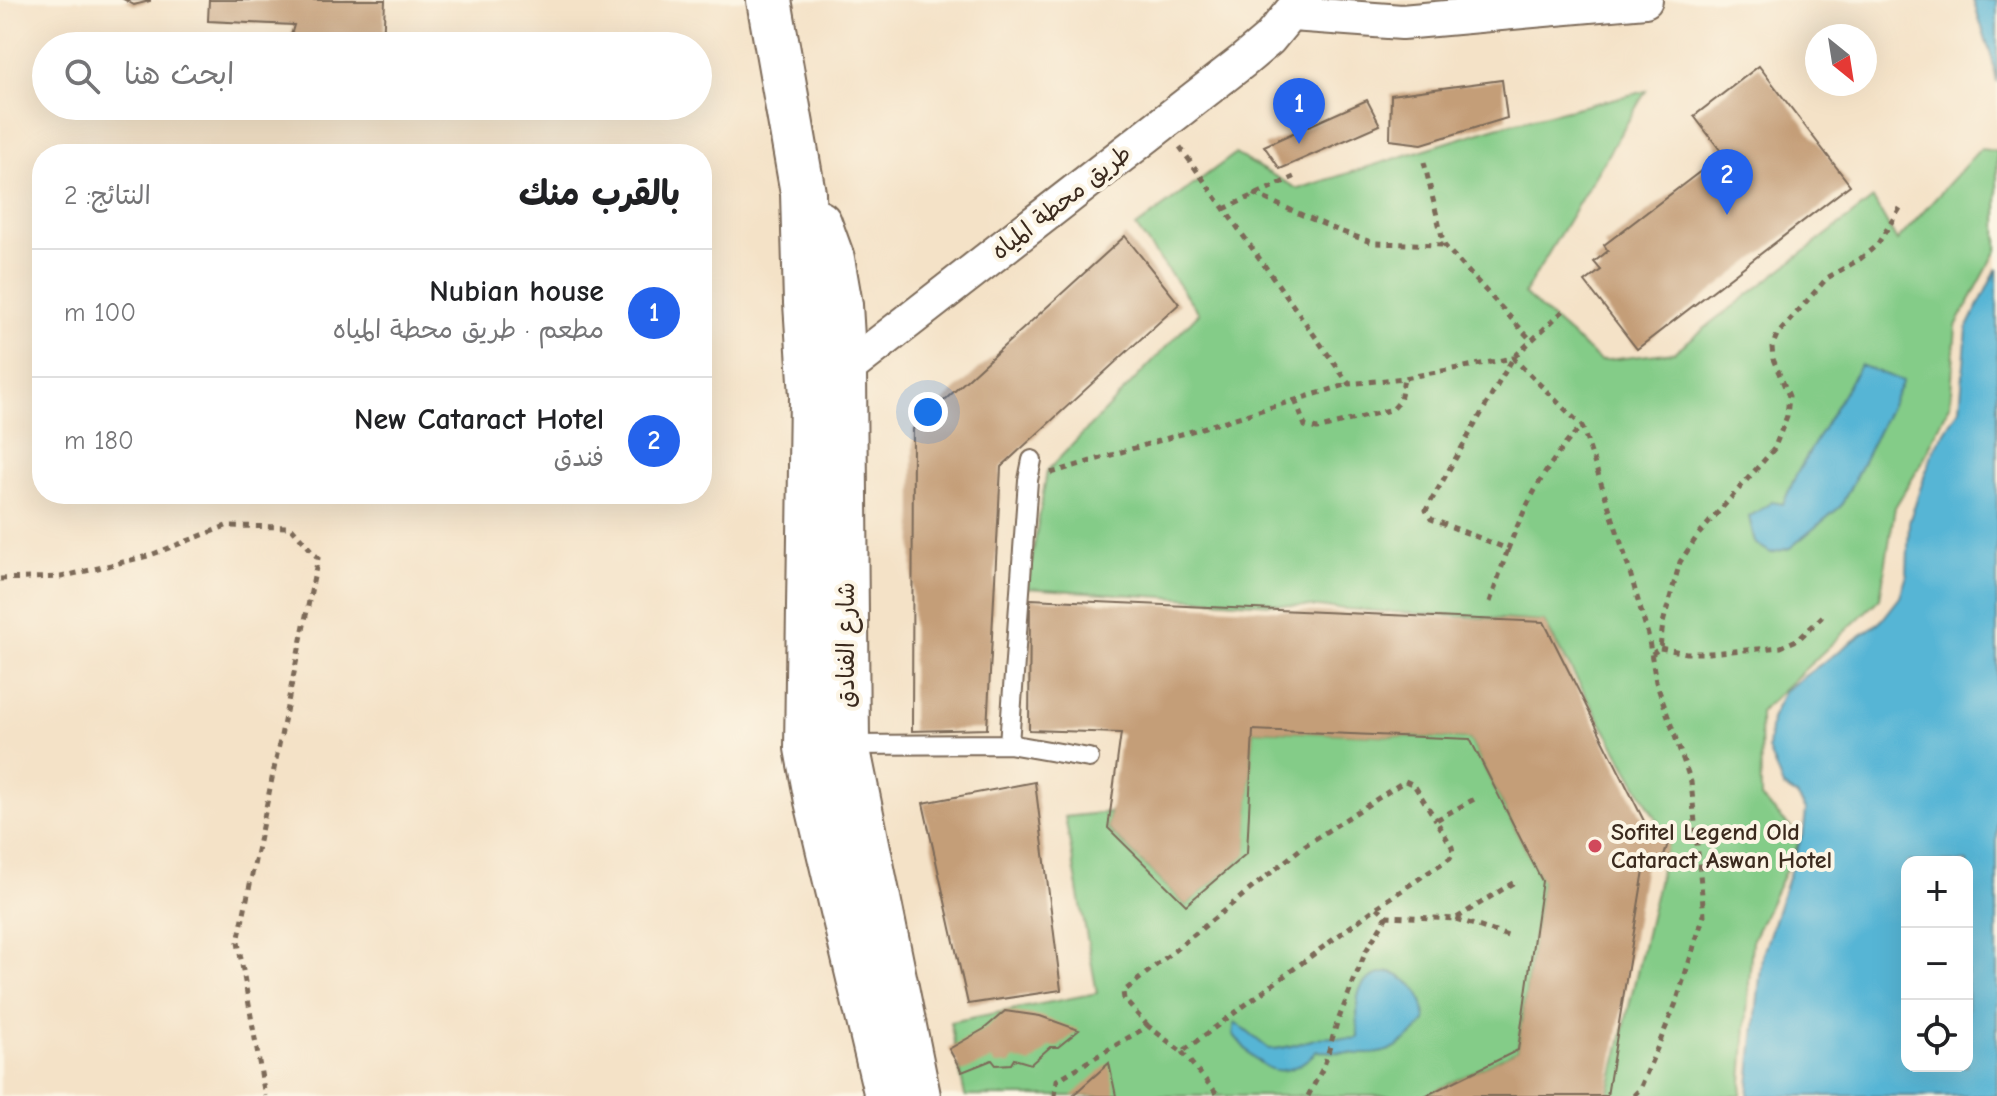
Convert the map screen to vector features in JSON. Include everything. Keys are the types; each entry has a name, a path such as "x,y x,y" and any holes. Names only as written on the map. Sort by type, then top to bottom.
{"street":[{"name":"شارع الفنادق","path":"769,0 803,193 825,236 840,305 828,383 827,747 817,801 887,1096"},
{"path":"1296,7 1402,22 1645,0"},
{"name":"طريق محطة المياه","path":"828,383 1269,39 1296,7"},
{"name":"شارع الفنادق","path":"827,747 918,1096"}],"lane":[{"path":"1009,744 1032,460"},
{"path":"827,747 1009,744 1089,758"}],"path":[{"path":"1164,123 1349,384"},
{"path":"1424,162 1444,245 1531,340"},
{"path":"1224,209 1294,177"},
{"path":"1254,194 1374,243 1444,245"},
{"path":"1651,655 1660,648 1663,623 1680,562 1698,535 1774,449 1787,416 1789,396 1773,359 1772,347 1777,335 1805,307 1811,294 1827,278 1877,245 1902,205"},
{"path":"1508,549 1431,519 1426,510 1513,358 1563,311"},
{"path":"1028,480 1349,384 1404,378 1513,358"},
{"path":"1513,358 1582,426 1624,552 1656,682 1691,782 1704,915 1676,1003 1640,1089 1633,1096"},
{"path":"1295,400 1305,426 1317,429 1393,409 1400,401 1404,378"},
{"path":"1490,602 1524,509 1563,445 1582,426"},
{"path":"0,579 61,577 148,556 226,526 291,527 318,558 238,942 265,1096"},
{"path":"1660,648 1709,653 1781,647 1799,639 1826,613"},
{"path":"1182,1052 1377,907 1450,858 1452,847 1414,785 1405,781 1304,846 1123,992 1124,999 1148,1026 1182,1052 1219,1096"},
{"path":"1436,820 1478,797"},
{"path":"1455,919 1516,881"},
{"path":"1377,907 1387,916 1455,919 1511,937"},
{"path":"1308,1096 1324,1066 1337,1023 1366,951 1387,916"},
{"path":"1055,1096 1057,1080 1148,1026"}],"green space":[{"path":"1646,91 1524,294 1600,361 1674,352 1873,199 1897,241 1980,149 1997,151 1997,250 1956,326 1950,404 1920,466 1895,507 1880,598 1760,712 1761,798 1801,838 1752,941 1741,1096 1608,1096 1668,840 1544,622 1027,588 1047,471 1199,313 1136,227 1235,154 1298,189 1496,127"},
{"path":"1253,730 1470,739 1542,881 1518,1050 1425,1096 965,1096 950,1022 1097,993 1065,817 1110,812 1108,829 1186,905 1246,853"}],"water":[{"path":"1973,0 1997,0 1997,83 1992,58"},
{"path":"1997,268 1997,1096 1748,1096 1762,957 1804,829 1806,810 1797,796 1783,787 1768,749 1771,719 1784,691 1882,620 1900,597 1907,575 1909,522 1933,451 1960,408 1967,329"},
{"path":"1860,365 1903,381 1841,506 1790,548 1771,553 1755,543 1749,517 1772,502 1783,504 1796,475"},
{"path":"1391,972 1417,990 1426,1021 1413,1035 1389,1050 1365,1054 1317,1051 1291,1069 1280,1071 1261,1064 1233,1034 1235,1022 1269,1049 1325,1037 1358,1038 1357,1004 1362,987 1377,975"}],"building":[{"path":"125,0 150,0 150,1 134,5"},
{"path":"209,0 385,0 384,32 292,32 294,25 208,21"},
{"path":"1759,66 1850,185 1637,349 1585,282 1601,270 1594,262 1608,251 1604,245 1723,154 1694,116"},
{"path":"1502,80 1507,118 1422,144 1390,140 1391,95"},
{"path":"1367,100 1380,125 1280,169 1264,146"},
{"path":"1125,236 1179,304 1001,467 987,729 912,731 913,429"},
{"name":"Sofitel Legend Old Cataract Aswan Hotel","path":"1030,599 1544,622 1648,829 1663,830 1669,840 1664,856 1653,861 1646,858 1607,1096 1425,1096 1518,1050 1542,881 1470,739 1253,730 1247,853 1186,905 1108,828 1121,733 1029,730"},
{"path":"1035,782 1061,990 968,1004 923,803"},
{"path":"1005,1011 1040,1016 1079,1030 1058,1047 1050,1047 1031,1064 1014,1059 1011,1064 996,1065 992,1060 962,1072 949,1049 984,1029"},
{"path":"1109,1063 1116,1096 1072,1096"}],"place":[{"name":"Nubian house","path":"1299,144"},
{"name":"New Cataract Hotel","path":"1727,215"},
{"name":"Sofitel Legend Old Cataract Aswan Hotel","path":"1595,846"}]}
